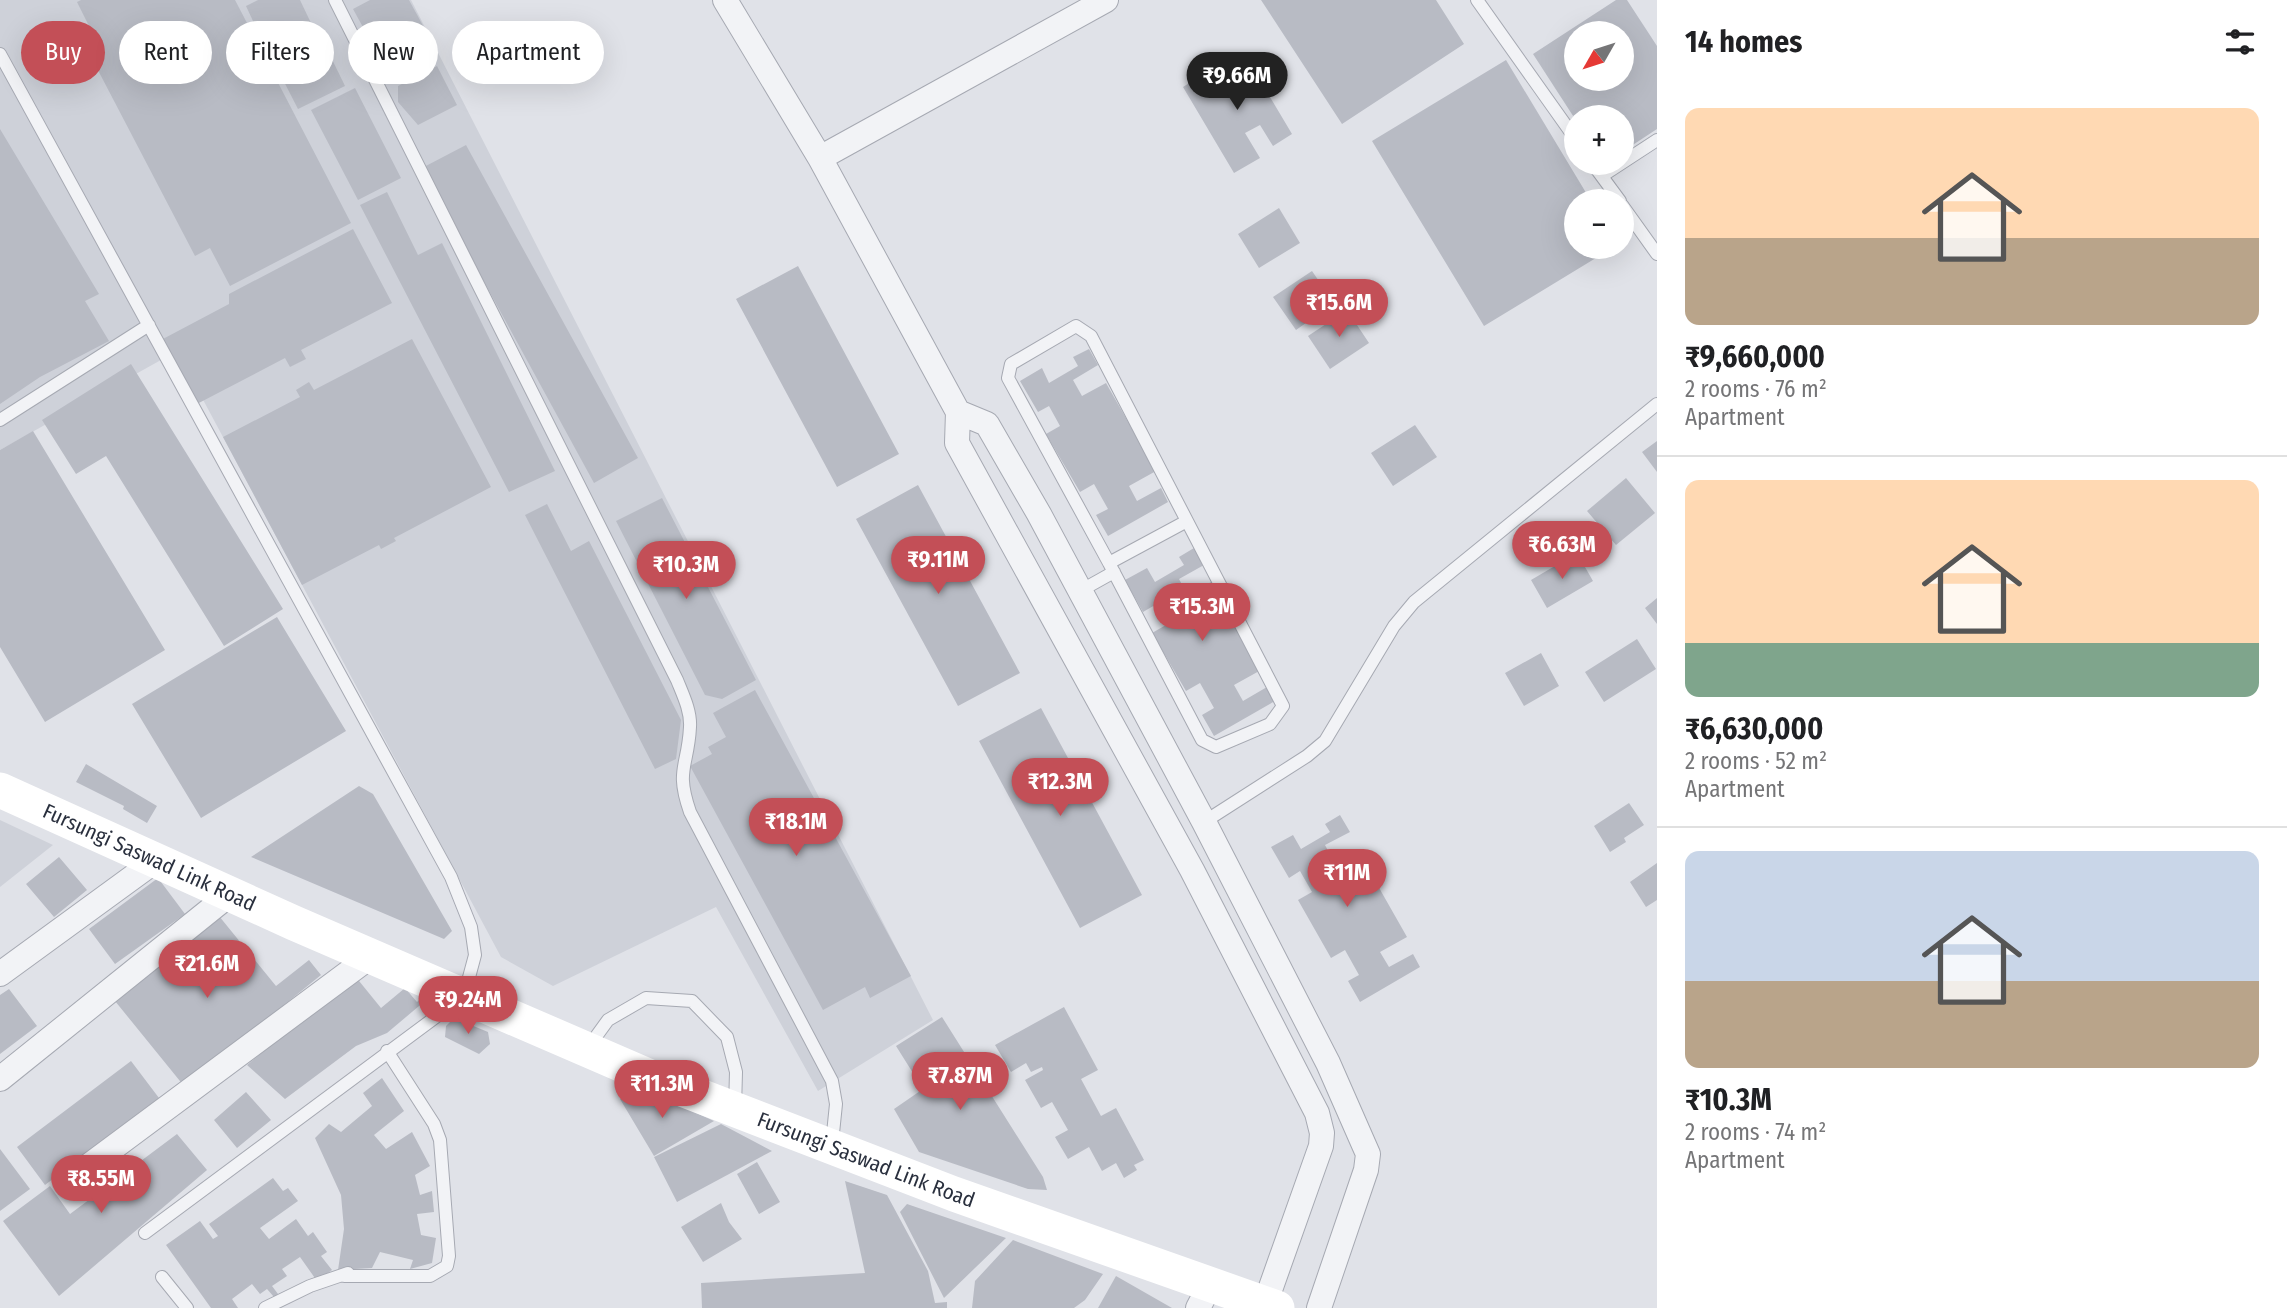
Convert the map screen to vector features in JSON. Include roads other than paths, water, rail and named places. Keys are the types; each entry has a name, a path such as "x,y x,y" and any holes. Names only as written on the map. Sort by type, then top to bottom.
{"street":[{"path":"725,0 820,158 958,412 957,443 1192,870 1317,1113 1322,1133 1321,1146 1271,1306"},
{"path":"820,158 1079,7 1106,0"},
{"path":"958,412 987,424 1080,591 1328,1063 1368,1154 1366,1170 1319,1308"},
{"name":"Fursungi Saswad Link Road","path":"0,790 372,956 735,1110 1204,1297 1271,1306"},
{"path":"0,974 155,861"},
{"path":"0,1079 230,894"},
{"path":"67,1182 372,956"}],"lane":[{"path":"335,0 687,703 690,727 681,786 690,813 832,1081 836,1104 832,1147"},
{"path":"1476,0 1564,123"},
{"path":"0,54 451,877 471,928 475,956 464,996 145,1233"},
{"path":"1611,189 1602,176 1657,140"},
{"path":"1634,221 1657,254"},
{"path":"0,420 149,325"},
{"path":"1076,326 1091,336 1283,706 1270,724 1216,747 1202,740 1111,568 1008,378 1011,364 1076,326"},
{"path":"1203,822 1307,756 1325,741 1394,626 1414,602 1657,404"},
{"path":"1080,591 1111,568 1186,521"},
{"path":"587,1049 608,1020 646,998 692,1001 727,1037 736,1072 735,1110"},
{"path":"265,1308 310,1286 348,1273 344,1276 430,1276 447,1266 443,1151 434,1124 387,1051"},
{"path":"162,1277 187,1308"}]}
